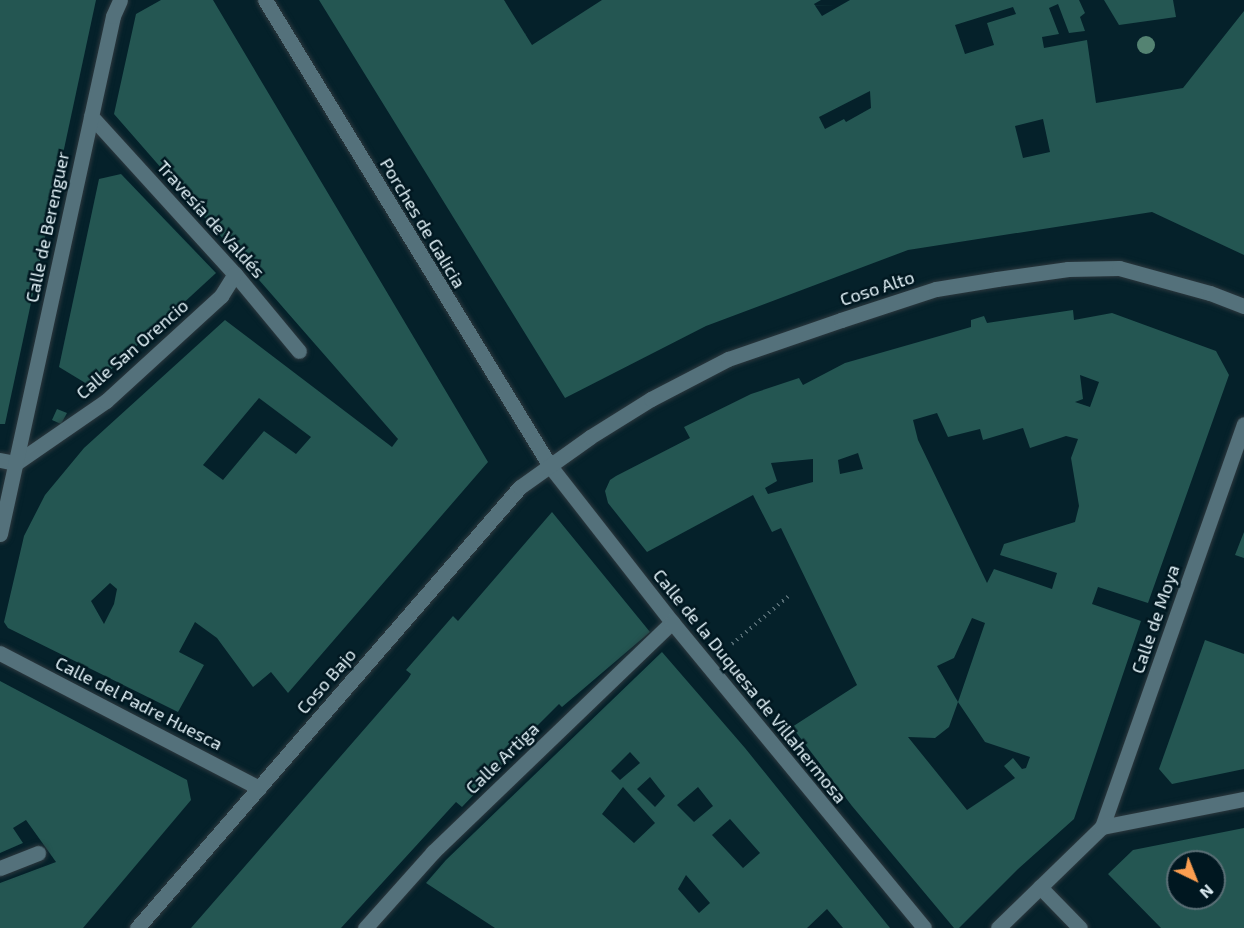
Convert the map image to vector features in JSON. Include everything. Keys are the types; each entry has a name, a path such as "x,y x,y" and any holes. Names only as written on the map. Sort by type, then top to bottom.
{"street":[{"name":"Calle de Berenguer","path":"16,464 113,16 120,0"},
{"name":"Porches de Galicia","path":"265,0 550,466"},
{"name":"Travesía de Valdés","path":"92,116 235,274 299,351"},
{"name":"Coso Alto","path":"550,466 651,399 728,359 936,289 1068,269 1119,268 1210,293 1244,306"},
{"name":"Calle San Orencio","path":"16,464 106,400 221,296 235,274"},
{"name":"Calle de Moya","path":"1102,827 1244,424"},
{"path":"0,460 16,464 0,534"},
{"name":"Calle de la Duquesa de Villahermosa","path":"550,466 672,622 924,928"},
{"name":"Coso Bajo","path":"137,928 520,487 550,466"},
{"name":"Calle Artiga","path":"365,928 433,852 672,622"},
{"name":"Calle del Padre Huesca","path":"0,653 259,788"},
{"path":"998,928 1102,827 1244,799"},
{"path":"0,868 38,853"},
{"path":"1040,887 1080,928"}],"path":[{"path":"708,665 791,594"}],"building":[{"path":"0,0 96,0 5,424 0,424"},
{"path":"161,0 213,0 488,462 288,693 271,672 253,687 217,638 195,622 179,652 204,665 178,712 8,628 4,622 24,536 45,495 84,448 225,320 392,447 398,439 114,114 136,14","holes":["259,398 311,437 296,454 264,431 223,480 203,465","110,583 117,589 114,604 104,624 91,601"]},
{"path":"319,0 504,0 532,45 602,0 821,0 814,4 822,16 850,0 1079,0 1085,13 1080,17 1085,31 1069,33 1058,4 1049,8 1059,34 1042,37 1044,48 1087,40 1096,103 1183,88 1244,11 1244,255 1152,212 908,250 706,326 565,398","holes":["1013,7 1016,14 987,23 994,45 965,54 955,25","870,91 871,108 846,122 844,119 825,129 819,117","1043,119 1050,152 1023,158 1015,126"]},
{"path":"1104,0 1173,0 1176,17 1119,25"},
{"path":"121,174 216,273 92,387 59,367 99,179"},
{"path":"1073,310 1074,320 1112,313 1216,351 1229,375 1148,603 1098,587 1092,604 1141,621 1074,819 1018,869 959,928 954,928 852,806 792,727 857,685 781,528 772,532 753,495 647,552 608,503 605,491 610,480 616,476 690,438 684,427 751,394 799,378 803,385 845,363 971,327 971,320 984,316 987,323","holes":["1080,375 1099,382 1090,407 1075,402 1083,399","937,413 948,437 980,429 983,440 1023,428 1030,448 1066,436 1078,439 1071,458 1079,506 1075,522 1004,544 1000,555 1057,573 1052,589 994,569 987,583 918,440 913,420","858,453 863,469 840,474 838,460","813,459 813,482 768,494 765,488 777,481 771,463","972,618 985,623 958,702 937,666 954,658","958,702 985,742 1030,757 1026,768 1022,769 1013,758 1004,766 1015,778 967,810 908,737 935,738 949,727"]},
{"path":"57,409 67,413 61,424 52,420"},
{"path":"552,512 650,632 562,707 559,704 508,755 511,756 462,807 456,802 341,928 191,928 408,679 411,674 406,670 453,616 458,621"},
{"path":"1244,532 1244,558 1235,555"},
{"path":"1205,640 1244,654 1244,769 1172,784 1159,769"},
{"path":"662,652 745,748 890,928 843,928 827,909 807,928 495,928 426,883 446,860","holes":["630,752 640,763 620,780 611,771","650,777 665,796 655,807 637,789","623,787 655,823 634,843 602,814","698,787 713,806 694,822 677,805","730,819 760,853 743,868 712,835","686,875 710,903 699,913 678,889"]},
{"path":"0,681 187,780 191,800 83,928 0,928 0,883 56,862 26,820 13,828 23,843 0,853"},
{"path":"1244,828 1244,928 1161,928 1108,874 1133,850"}]}
